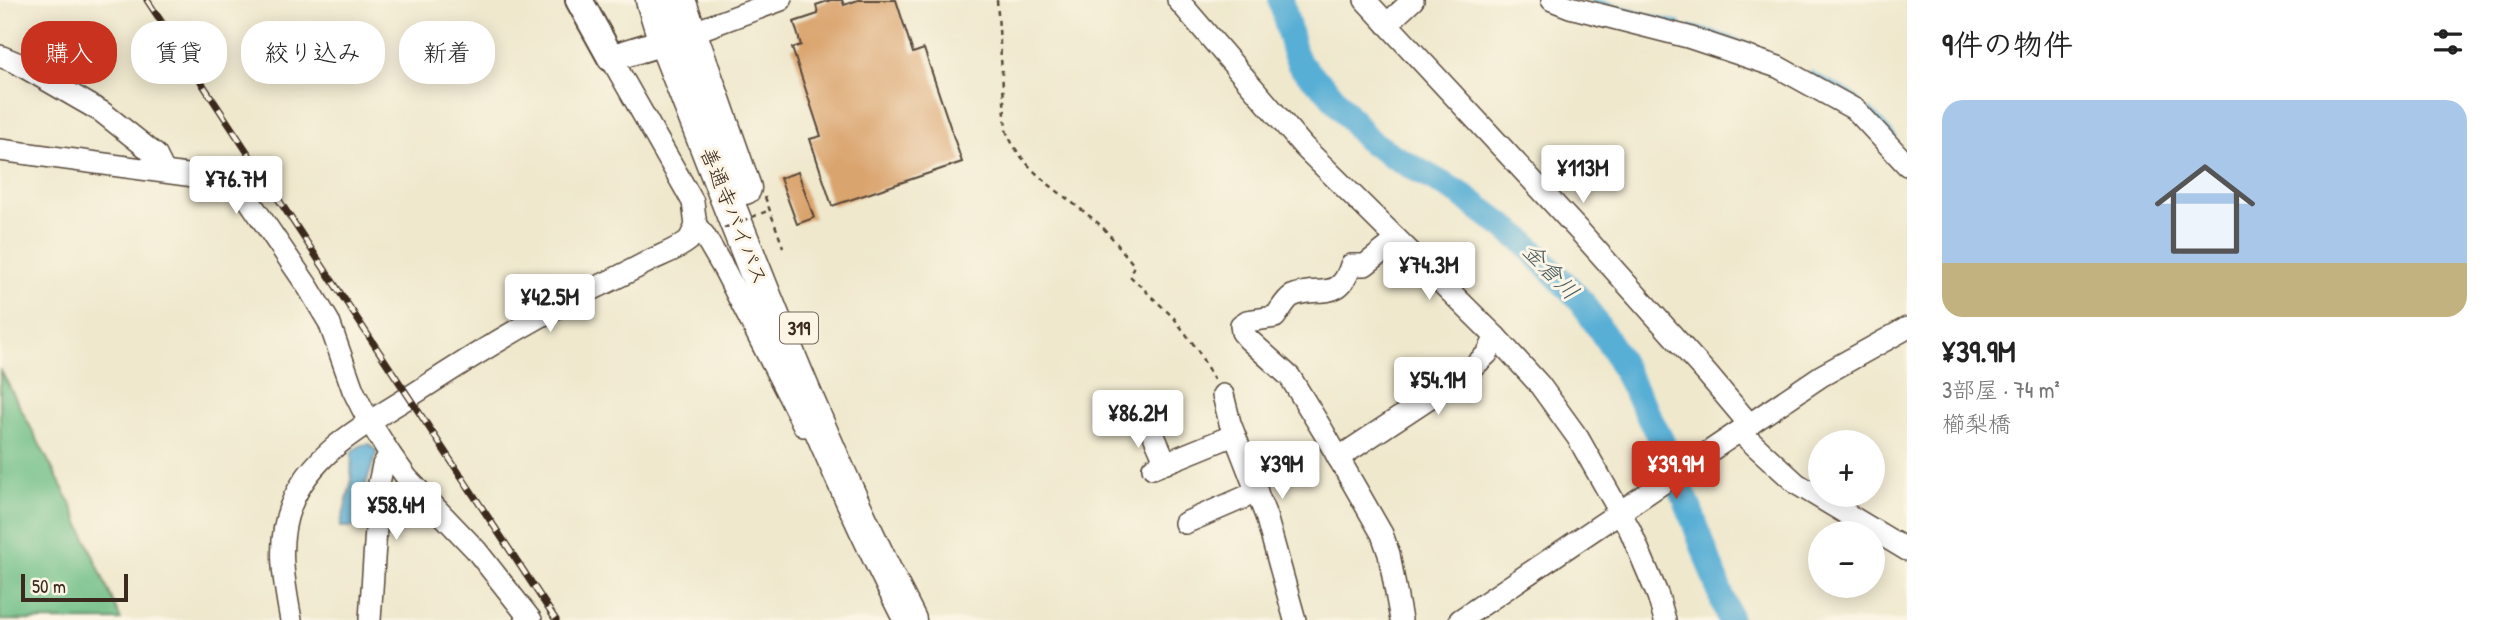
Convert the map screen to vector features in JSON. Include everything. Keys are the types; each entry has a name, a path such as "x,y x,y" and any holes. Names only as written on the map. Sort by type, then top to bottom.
{"highway":[{"name":"善通寺バイパス","path":"652,0 678,37 787,349 881,564 911,620"},
{"name":"善通寺バイパス","path":"678,37 679,0"}],"main road":[{"path":"579,0 611,58 678,37"}],"street":[{"path":"678,37 781,0"},
{"path":"1178,0 1304,147 1496,337 1539,384 1578,438 1630,530 1658,596 1665,620"},
{"path":"1365,0 1708,374 1745,429 1797,484 1907,550"},
{"path":"1387,24 1413,0"},
{"path":"1552,0 1688,37 1778,66 1856,110 1907,165"},
{"path":"0,56 102,112 156,155 164,171"},
{"path":"291,620 282,557 284,528 291,504 303,481 321,460 341,441 369,421 515,329 689,240 696,226 693,202 611,58"},
{"path":"0,150 164,171 228,182 242,190 329,322 354,390 369,421 390,454 407,478 476,550 531,620"},
{"path":"696,226 725,271 805,428"},
{"path":"1397,240 1365,265 1351,265 1348,275 1329,292 1294,295 1275,317 1247,321 1241,325 1242,332 1248,339 1290,377 1382,534 1389,554 1401,620"},
{"path":"1460,620 1821,376 1907,328"},
{"path":"1338,458 1466,373 1487,354 1496,337"},
{"path":"1223,395 1234,435 1266,516 1295,620"},
{"path":"1148,422 1159,466 1234,435"},
{"path":"370,620 379,483 383,465 390,454"},
{"path":"1185,523 1257,492"}],"path":[{"path":"997,0 1006,130 1013,147 1031,169 1109,235 1134,265 1130,276 1174,318 1197,349 1223,395"},
{"path":"765,198 783,247"},
{"path":"724,228 770,210"}],"green space":[{"path":"0,369 71,504 121,620 0,620"}],"water":[{"path":"370,444 377,452 366,483 357,527 340,527 351,484 352,451"}],"building":[{"path":"842,0 844,5 858,0 896,0 913,53 924,49 962,162 832,206 810,139 821,136 792,48 801,45 794,22 818,14 816,5"},
{"path":"798,172 814,218 797,224 780,178"}],"waterway":[{"name":"金倉川","path":"1281,0 1300,65 1328,91 1367,139 1462,195 1522,240 1582,302 1615,352 1661,440 1730,620"},
{"path":"1591,0 1679,24"},
{"path":"1690,27 1734,39 1771,54"},
{"path":"1811,73 1858,100"},
{"path":"1870,110 1895,137"}],"railway":[{"path":"147,0 556,620"}]}
